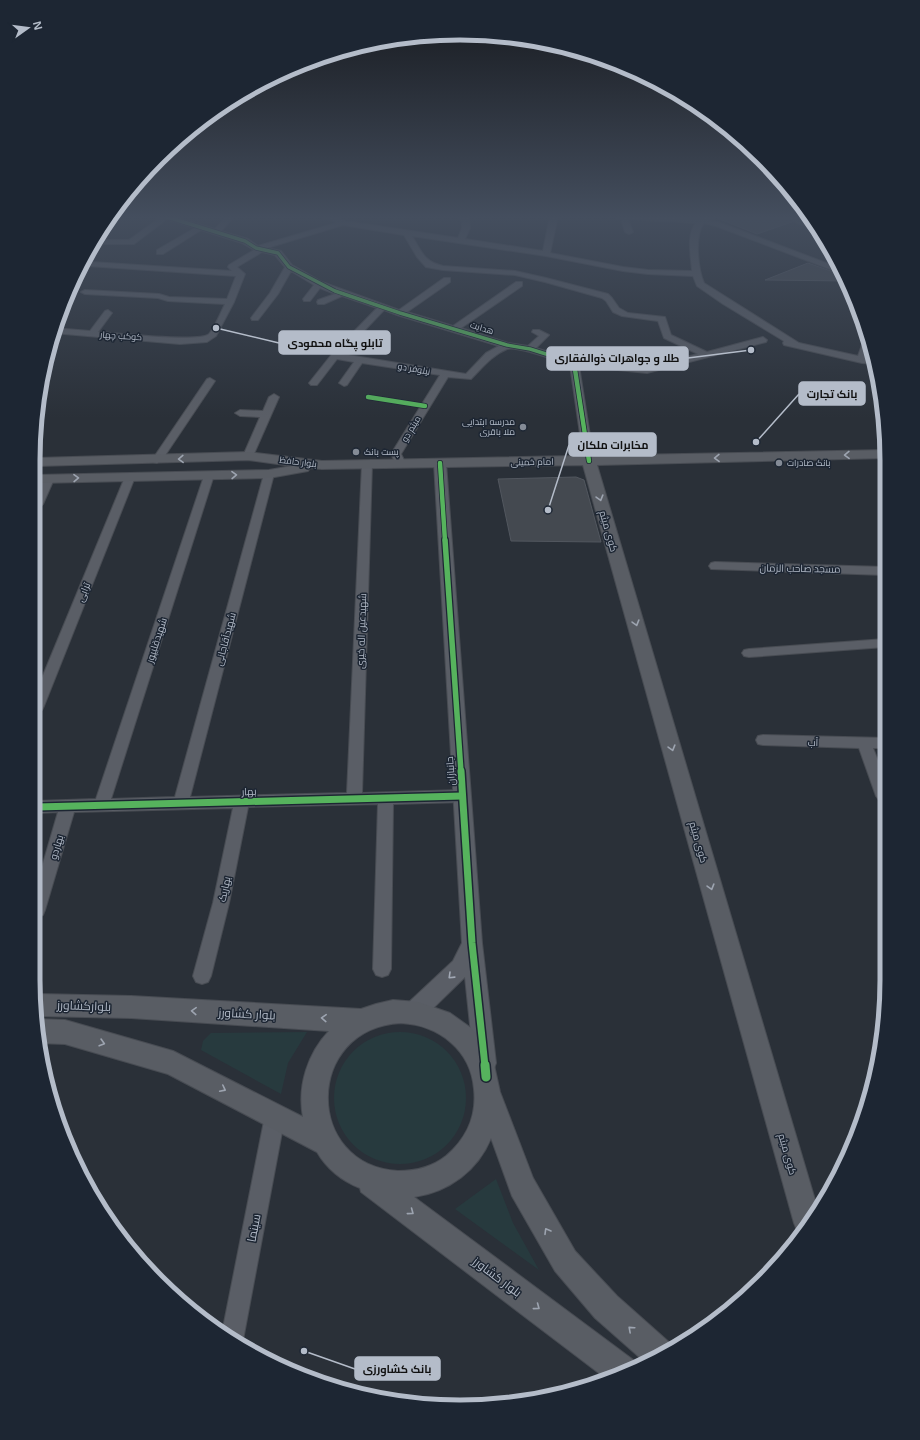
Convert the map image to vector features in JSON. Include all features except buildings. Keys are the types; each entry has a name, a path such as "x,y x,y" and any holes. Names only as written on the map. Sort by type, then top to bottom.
{"main road":[{"name":"امام خمینی","path":"322,465 880,454"},
{"name":"بلوار حافظ","path":"40,462 157,460 248,456 322,465"},
{"name":"کوی میثم","path":"589,461 806,1217"},
{"name":"بلوار حافظ","path":"43,479 269,474 322,465"},
{"name":"بلوارکشاورز","path":"41,1005 131,1007"},
{"name":"بلوار کشاورز","path":"131,1007 362,1021"},
{"path":"487,1084 484,1119 472,1145 452,1166 426,1180 397,1185 369,1180 342,1165 323,1141 314,1114 315,1086 324,1059 340,1037 362,1021 388,1012 415,1011 439,1018 461,1032 477,1052 522,1186 565,1261 606,1307 656,1352"},
{"path":"44,1031 65,1032 173,1063 323,1141"},
{"name":"بلوار کشاورز","path":"369,1180 618,1369"}],"street":[{"path":"85,292 230,302 237,283"},
{"path":"255,318 274,294 280,283"},
{"path":"400,313 442,283"},
{"path":"558,283 605,296 611,299 615,309 621,313 662,320 666,336 705,354"},
{"path":"700,283 772,339 868,361"},
{"path":"307,299 319,284"},
{"name":"هدایت","path":"319,284 400,313 507,345 530,349 574,363 647,370 705,354 772,339"},
{"path":"454,329 519,284"},
{"path":"321,302 343,293"},
{"name":"کوکب چهار","path":"60,331 187,341 204,340 212,336 230,302"},
{"path":"314,383 335,356 383,307"},
{"path":"92,334 108,313"},
{"path":"530,349 545,335 536,332"},
{"name":"نیلوفر دو","path":"335,356 445,374 468,376 489,355 507,345"},
{"path":"862,360 865,349"},
{"path":"344,383 360,360"},
{"path":"574,363 589,461"},
{"name":"میثم دو","path":"401,464 396,454 445,374"},
{"path":"157,460 210,380"},
{"path":"248,456 265,414 274,397"},
{"path":"240,413 265,414"},
{"name":"جانبازان","path":"440,463 472,943 487,1084"},
{"name":"شهیدعین اله خیری","path":"354,798 367,464"},
{"name":"شهیدآقاجانی","path":"181,803 269,474"},
{"name":"شهیدقلیپور","path":"102,806 209,476"},
{"name":"ترابی","path":"40,699 130,477"},
{"path":"40,492 43,479"},
{"name":"مسجد صاحب الزمان","path":"715,566 880,571"},
{"path":"750,653 880,643"},
{"name":"آب","path":"763,740 880,743"},
{"path":"864,743 880,785"},
{"name":"بهار","path":"40,807 462,796"},
{"path":"382,969 386,798"},
{"name":"بهاریک","path":"202,976 221,903 242,801"},
{"name":"بهاردو","path":"40,900 68,806"},
{"path":"415,1011 460,968 472,943"},
{"name":"سینما","path":"233,1333 275,1116"}],"green space":[{"path":"307,1032 288,1063 281,1094 201,1050 203,1041 211,1033"},
{"path":"400,1032 425,1037 442,1047 451,1056 461,1073 466,1098 461,1123 451,1140 442,1149 425,1159 400,1164 375,1159 358,1149 349,1140 339,1123 334,1098 339,1073 349,1056 358,1047 375,1037"},
{"path":"496,1179 513,1223 539,1270 455,1209"}],"cycle path":[{"path":"318,283 335,291 400,313 507,345 530,349 574,363 589,461"},
{"path":"368,397 425,406"},
{"path":"440,463 472,943 486,1077"},
{"path":"40,807 462,796"}],"place":[{"name":"تابلو پگاه محمودی","path":"216,328"},
{"name":"طلا و جواهرات ذوالفقاری","path":"751,350"},
{"name":"مدرسه ابتدایی ملا باقری","path":"523,427"},
{"name":"بانک تجارت","path":"756,442"},
{"name":"پست بانک","path":"356,452"},
{"name":"بانک صادرات","path":"779,463"},
{"name":"مخابرات ملکان","path":"548,510"},
{"name":"بانک کشاورزی","path":"304,1351"}]}
